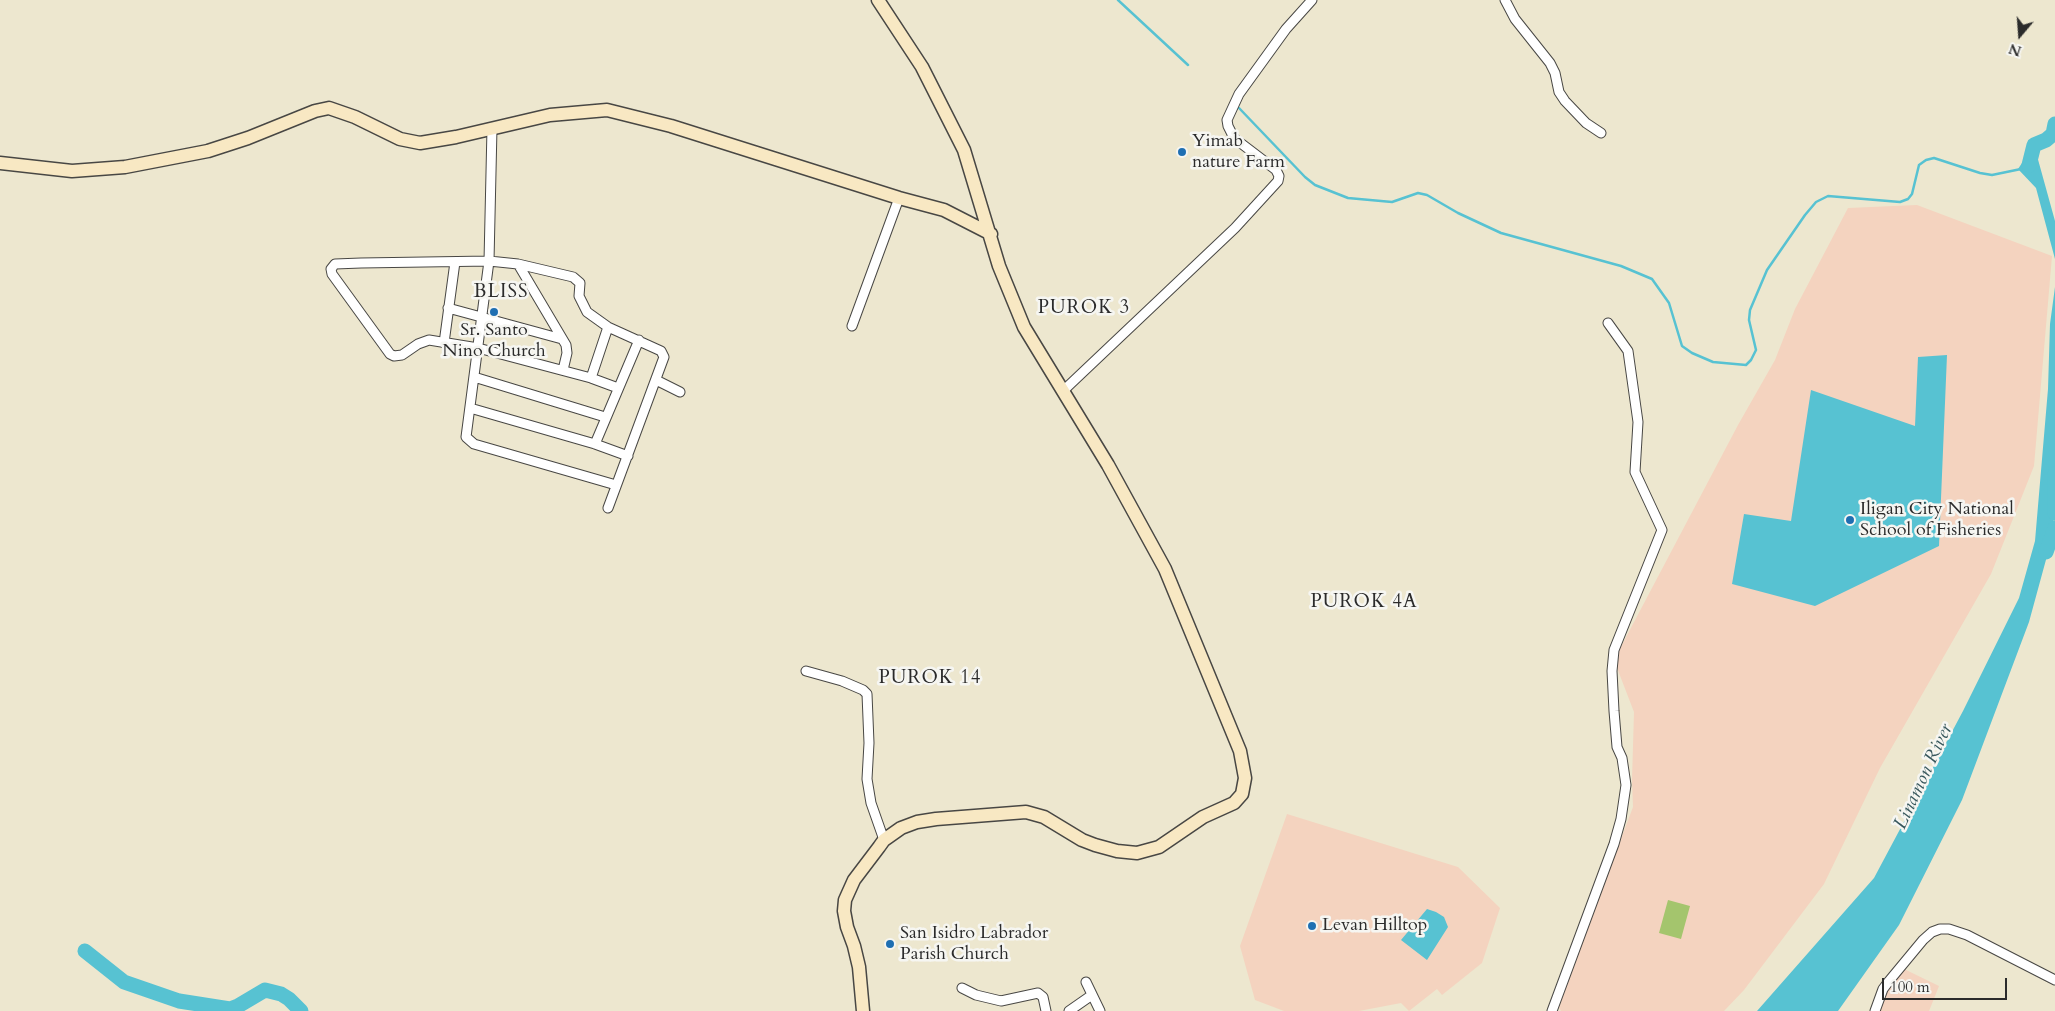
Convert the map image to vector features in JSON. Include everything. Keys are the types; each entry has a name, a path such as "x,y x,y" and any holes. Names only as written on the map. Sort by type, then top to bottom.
{"street":[{"path":"863,1011 859,967 854,946 846,927 845,900 854,880 884,840 901,828 917,822 1026,812 1044,817 1082,840 1095,845 1117,852 1137,853 1159,847 1203,817 1234,803 1242,794 1245,778 1240,751 1165,569 1064,390 1024,327 999,266 972,175 952,125 922,68 878,0"},
{"path":"1064,390 1235,228 1278,181 1279,176 1276,170 1234,138 1227,120 1245,86 1286,29 1312,0"},
{"path":"1504,0 1515,19 1550,63 1555,73 1559,92 1565,101 1586,123 1601,133"},
{"path":"0,164 72,171 125,167 208,151 248,138 315,111 329,108 355,117 410,142 420,143 550,115 607,110 671,126 899,198 944,210 990,234"},
{"path":"492,128 490,260 466,437 474,444 616,485"},
{"path":"852,326 899,198"},
{"path":"608,508 656,380 664,353 608,327 587,312 581,303 579,296 580,282 577,279 518,264 490,260 361,262 335,264 331,269 332,274 390,354 398,356 429,340 478,348 591,378 618,388"},
{"path":"444,343 455,262"},
{"path":"518,264 566,348 563,370"},
{"path":"448,308 562,339"},
{"path":"1552,1011 1614,844 1621,818 1626,785 1622,758 1617,747 1612,671 1614,650 1662,530 1635,472 1638,422 1628,351 1608,323"},
{"path":"591,378 608,327"},
{"path":"594,444 639,340"},
{"path":"474,377 605,417"},
{"path":"656,380 680,392"},
{"path":"470,408 594,444 628,456"},
{"path":"806,672 842,680 863,690 867,694 869,743 867,780 884,840"},
{"path":"1875,1011 1879,998 1889,980 1923,940 1940,928 1967,935 2055,980"},
{"path":"1086,982 1100,1011"},
{"path":"962,988 976,995 1001,1001 1038,993 1043,997 1046,1011"},
{"path":"1069,1011 1092,995"}],"shaded area":[{"name":"Iligan City National School of Fisheries","path":"1917,205 2052,256 2034,466 1991,574 1880,768 1824,884 1744,990 1724,1011 1561,1011 1558,1006 1633,807 1634,712 1614,660 1738,425 1775,360 1795,309 1848,208"},
{"path":"1287,814 1458,867 1500,908 1482,963 1442,995 1437,989 1409,1011 1401,1003 1359,1011 1284,1011 1255,1000 1240,946"},
{"path":"1902,968 1939,986 1929,1011 1879,1011 1884,991"}],"green space":[{"path":"1668,900 1690,906 1681,939 1659,933"}],"water":[{"path":"2034,145 2055,221 2055,259 2036,188 2018,169"},
{"path":"2055,287 2055,490 2053,534 2029,622 1962,800 1899,925 1838,1011 1757,1011 1874,878 1963,711 2019,598 2035,541 2048,389 2050,324"},
{"path":"1947,355 1939,546 1815,606 1732,584 1744,514 1791,521 1811,390 1915,426 1918,357"},
{"path":"1427,909 1444,917 1448,927 1427,960 1401,940"}],"waterway":[{"path":"1118,0 1188,65"},
{"path":"1239,108 1315,185 1348,198 1392,202 1418,193 1427,195 1458,213 1501,233 1621,266 1652,279 1669,303 1682,346 1692,353 1713,362 1746,365 1756,350 1749,320 1750,310 1767,270 1816,202 1828,196 1900,202 1908,199 1912,194 1919,165 1926,160 1934,158 1992,175 2021,169"},
{"name":"Linamon River","path":"2029,165 2034,145 2046,140 2053,134 2055,124"},
{"name":"Linamon River","path":"2055,474 2055,513"},
{"name":"Linamon River","path":"2046,552 2055,528"},
{"path":"85,951 124,982 179,1001 230,1009 265,990 281,994 301,1011"}],"place":[{"name":"Yimab nature Farm","path":"1182,152"},
{"name":"Sr. Santo Nino Church","path":"494,312"},
{"name":"Iligan City National School of Fisheries","path":"1850,520"},
{"name":"Levan Hilltop","path":"1312,926"},
{"name":"San Isidro Labrador Parish Church","path":"890,944"}],"district":[{"name":"BLISS","path":"501,293"},
{"name":"PUROK 3","path":"1084,309"},
{"name":"PUROK 4A","path":"1364,603"},
{"name":"PUROK 14","path":"930,679"}]}
